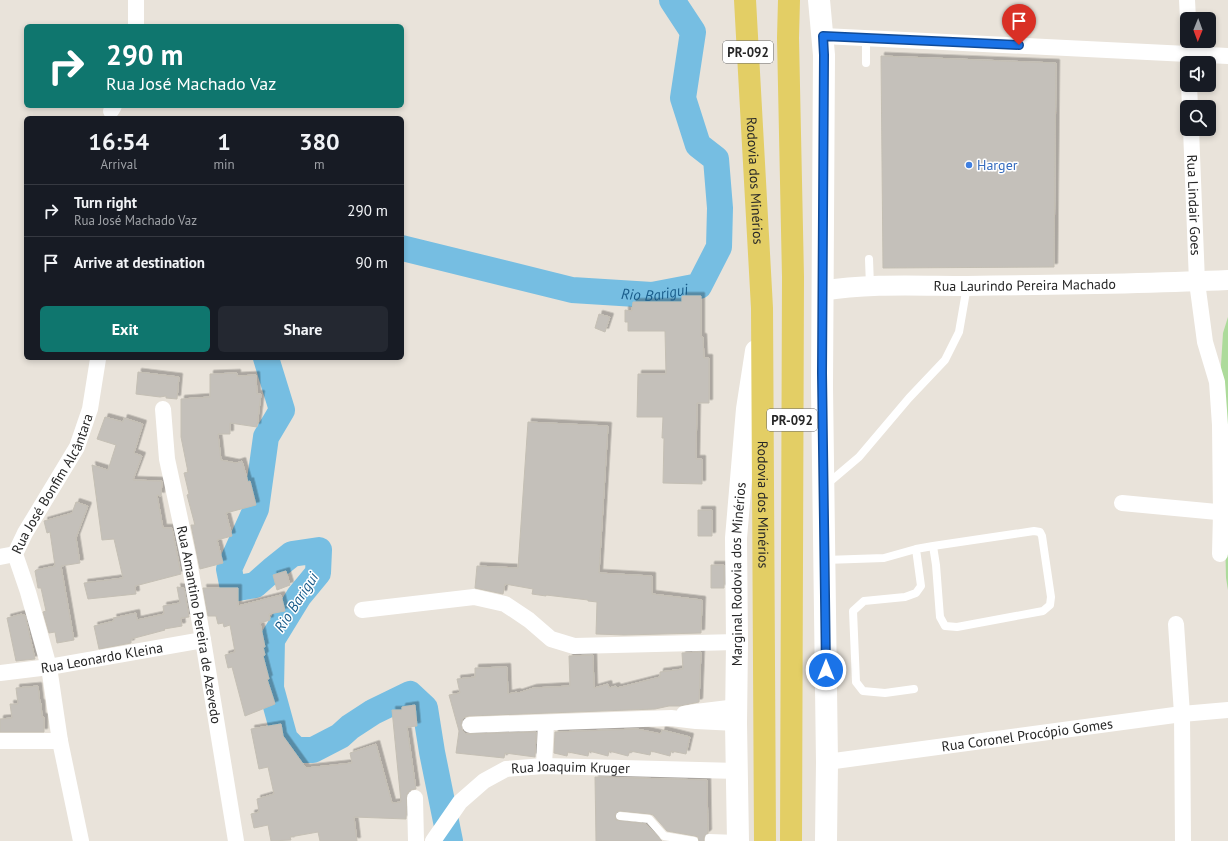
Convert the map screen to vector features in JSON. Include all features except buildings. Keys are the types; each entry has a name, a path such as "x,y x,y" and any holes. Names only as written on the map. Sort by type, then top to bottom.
{"main road":[{"name":"Rodovia dos Minérios","path":"745,0 762,308 765,841"},
{"name":"Rodovia dos Minérios","path":"789,0 788,46 793,277 791,841"},
{"path":"819,0 824,63 822,291 827,762 826,841"},
{"name":"Marginal Rodovia dos Minérios","path":"738,840 738,642 736,538 747,409 762,308"}],"street":[{"path":"136,0 136,24"},
{"path":"1187,0 1188,12"},
{"path":"823,36 1228,56"},
{"name":"Rua Lindair Goes","path":"1191,136 1197,282 1205,342 1217,382 1220,425 1224,513 1220,554"},
{"name":"Rua Laurindo Pereira Machado","path":"822,291 870,286 967,286 1197,282 1228,280"},
{"name":"Rua José Bonfim Alcântara","path":"81,841 60,740 49,666 28,592 8,555 25,533 77,447 90,408 98,360"},
{"name":"Rua Amantino Pereira de Azevedo","path":"163,409 167,459 188,556 236,841"},
{"path":"1122,502 1224,513"},
{"path":"362,610 474,597 505,604 529,620 551,639 574,646 738,642"},
{"path":"1176,624 1182,714 1183,841"},
{"name":"Rua Leonardo Kleina","path":"0,673 203,640"},
{"name":"Rua Coronel Procópio Gomes","path":"827,762 1182,714 1228,710"},
{"path":"470,725 671,718 696,712 737,715"},
{"path":"544,766 546,723"},
{"path":"0,741 60,740"},
{"name":"Rua Joaquim Kruger","path":"437,836 460,802 484,781 506,769 544,766 738,771"},
{"path":"415,798 416,841"}],"lane":[{"path":"823,36 826,0"},
{"path":"866,37 866,63"},
{"path":"869,259 870,286"},
{"path":"824,486 859,457 909,398 945,360 959,332 967,286"},
{"path":"824,560 884,558 933,546 1034,531 1040,532 1042,536 1051,597 1050,605 1043,611 957,627 945,626 940,617 933,546"},
{"path":"914,689 885,693 863,691 856,682 853,611 864,601 905,597 916,593 921,586 916,549"},
{"path":"620,816 649,819 664,836 694,841"},
{"path":"709,841 709,838 738,840"}],"green space":[{"path":"1228,317 1228,590 1226,578 1221,365 1223,333"}],"waterway":[{"name":"Rio Barigui","path":"404,248 572,290 652,295 699,286 719,247 720,208 716,159 698,145 683,98 693,32 672,0"},
{"name":"Rio Barigui","path":"267,360 282,410 266,437 256,509 229,569 233,589 255,585 292,554 319,550 318,573 299,596 272,640 271,688 285,739 296,750 313,750 340,736 350,727 373,712 410,694 425,708 432,752 450,841"}],"place":[{"name":"Harger","path":"969,165"}],"route":[{"path":"826,670 822,373 823,36 1019,45"}]}
